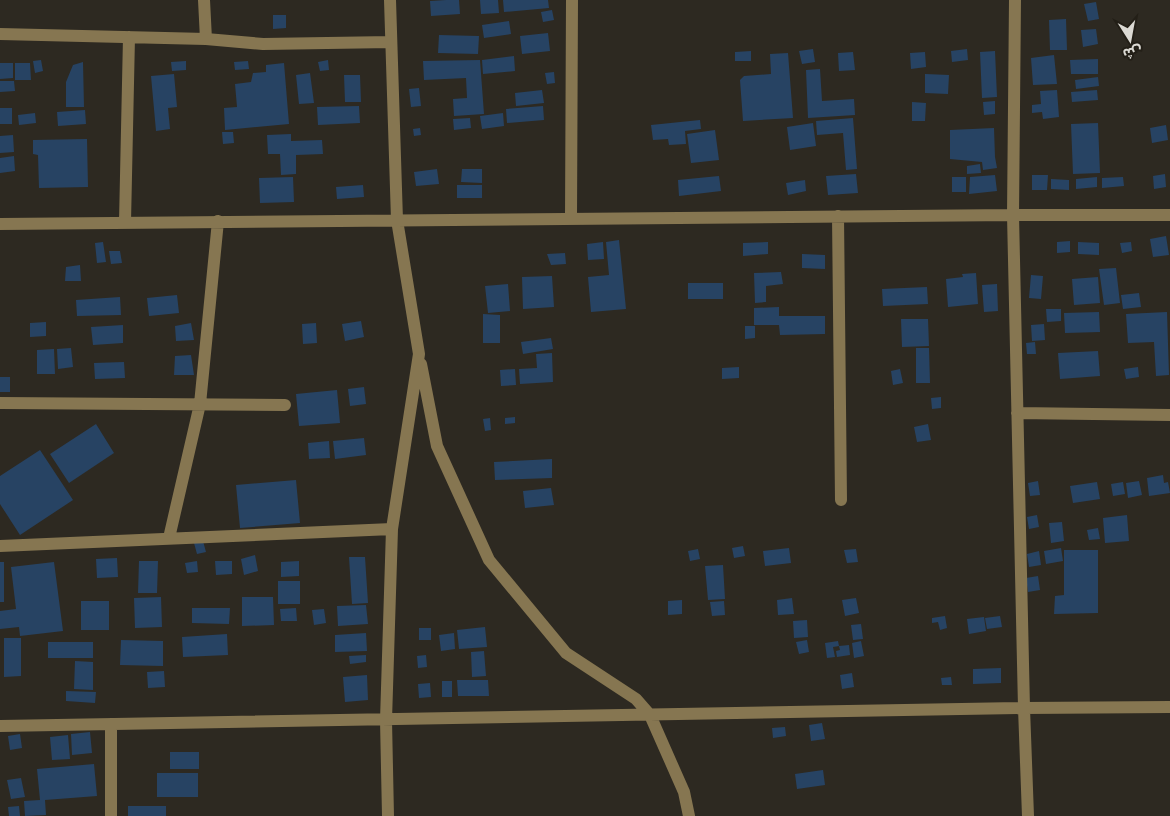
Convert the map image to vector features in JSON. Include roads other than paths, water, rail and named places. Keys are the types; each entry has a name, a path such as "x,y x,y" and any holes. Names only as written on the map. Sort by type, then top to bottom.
{"street":[{"path":"204,0 206,39"},
{"path":"390,0 398,220 436,446 489,560 566,653 636,699 650,715 684,792 689,816"},
{"path":"571,218 572,0"},
{"path":"1015,0 1013,215 1028,816"},
{"path":"0,34 206,39 263,44 391,42"},
{"path":"125,222 129,37"},
{"path":"0,224 571,218 1170,215"},
{"path":"838,216 842,500"},
{"path":"169,538 200,404 218,222"},
{"path":"388,816 386,720 392,529 420,354"},
{"path":"0,403 285,405"},
{"path":"1017,413 1170,415"},
{"path":"0,546 392,529"},
{"path":"0,726 1170,707"},
{"path":"111,724 111,816"}]}
